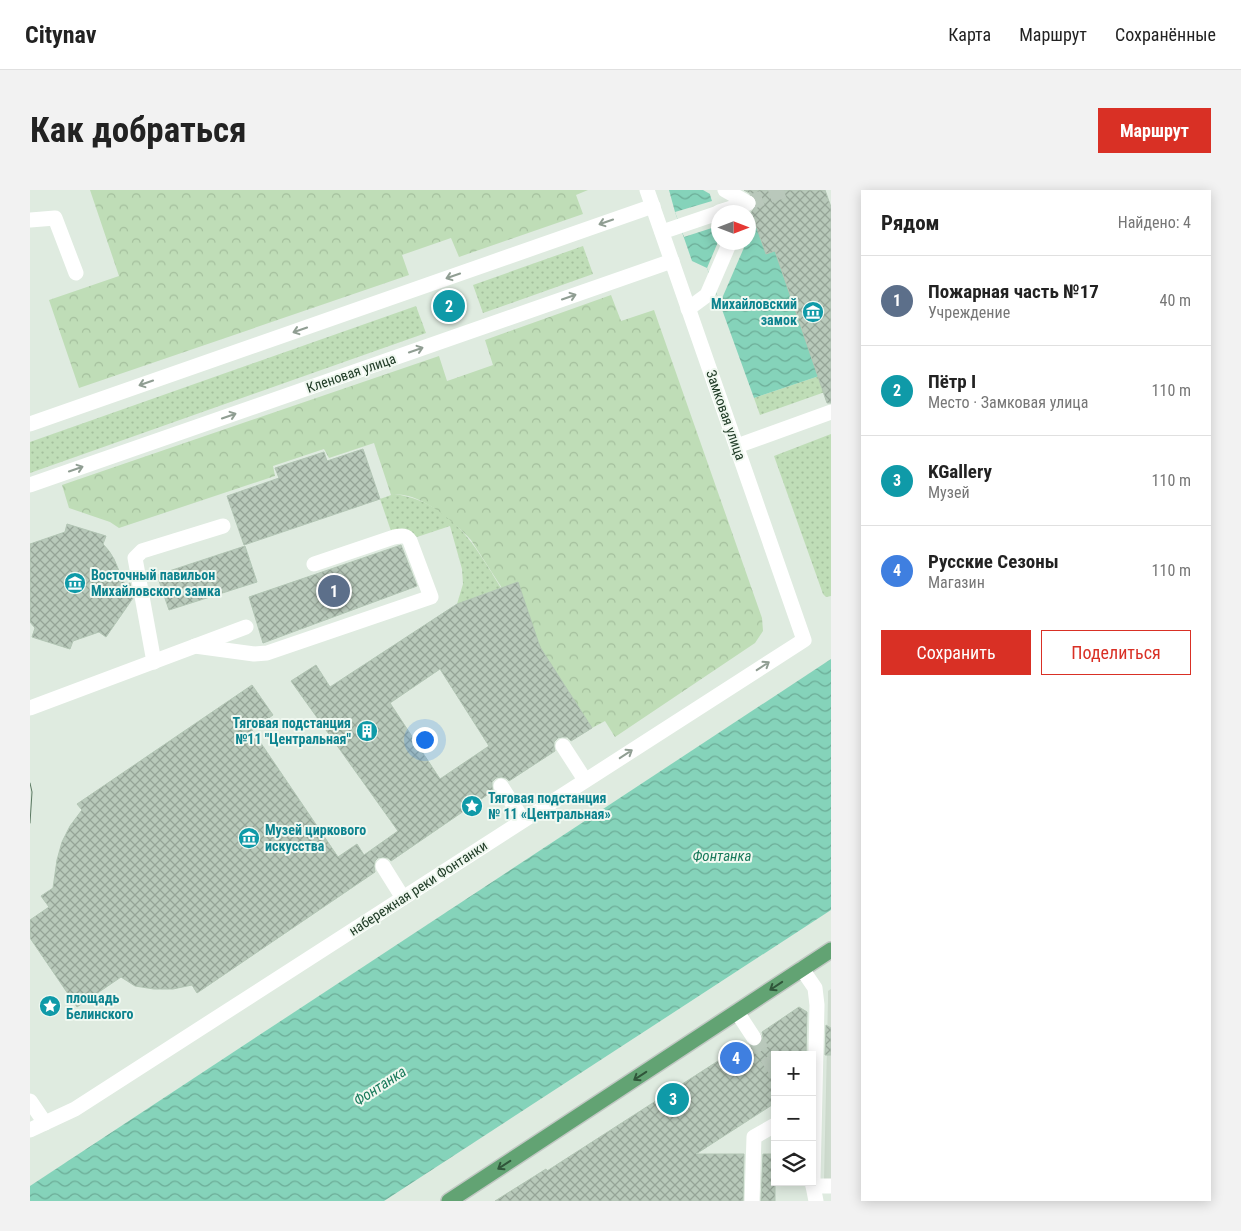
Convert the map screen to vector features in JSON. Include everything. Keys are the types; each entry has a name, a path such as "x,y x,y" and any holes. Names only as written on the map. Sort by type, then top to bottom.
{"main road":[{"path":"459,1198 831,950"}],"street":[{"name":"Замковая улица","path":"647,190 804,640"},
{"path":"725,190 742,205"},
{"path":"30,424 652,206"},
{"path":"662,232 711,215"},
{"path":"30,220 55,218 76,273"},
{"path":"688,309 707,295 727,250"},
{"name":"Кленовая улица","path":"30,485 672,261"},
{"path":"737,446 831,412"},
{"path":"154,662 135,558 142,551 223,526"},
{"path":"195,646 254,654 267,653 431,598 410,540 405,536 314,564"},
{"path":"30,708 246,627"},
{"name":"набережная реки Фонтанки","path":"30,1130 75,1109 804,640"},
{"path":"563,746 585,780"},
{"path":"501,786 524,820"},
{"path":"383,866 403,898"},
{"path":"802,969 814,988 817,1005 815,1194 831,1186"},
{"path":"737,1012 754,1038"},
{"path":"30,1101 44,1123"},
{"path":"752,1201 754,1137 771,1127"}],"shaded area":[{"path":"831,989 831,1180 824,1180 828,991"}],"green space":[{"path":"90,190 588,190 576,195 583,214 459,257 451,238 402,255 409,275 79,388 49,300 119,276"},
{"path":"583,246 593,274 483,313 473,285"},
{"path":"611,295 621,321 654,310 762,618 763,631 755,643 615,737 605,721 592,728 471,540 446,517 424,502 413,497 391,495 374,443 329,458 324,449 273,466 275,476 119,528 110,522 69,508 62,485 439,356 447,381 453,379 493,365 485,340"},
{"path":"416,306 426,333 30,473 30,442"},
{"path":"819,376 825,392 760,415 754,398"},
{"path":"831,434 831,596 826,597 823,594 774,456"},
{"path":"394,494 431,506 446,516 470,541 501,588 457,604 463,584 462,569 450,526 417,537 409,532 391,531 380,499"}],"water":[{"path":"669,190 711,190 710,194 714,205 711,205 711,250 756,250 756,223 775,251 819,376 754,398 707,268 692,261"},
{"name":"Фонтанка","path":"831,659 831,910 384,1201 30,1201 30,1186"}],"pier":[{"path":"703,190 714,190 713,193 717,205 711,205 711,228 684,237 675,212 712,201 710,194"},
{"path":"715,250 743,250 720,303 707,268"}],"building":[{"name":"Михайловский замок","path":"744,190 825,190 831,207 831,403 827,403 775,251 766,254 756,226 757,200"},
{"path":"363,449 380,499 244,545 227,496 279,478 275,468 324,452 327,461"},
{"name":"Восточный павильон Михайловского замка","path":"67,524 106,536 103,544 114,559 125,585 130,583 133,598 106,637 99,632 73,641 70,649 32,637 35,628 30,622 30,544 65,532"},
{"path":"401,545 417,586 263,643 249,597"},
{"path":"245,546 257,582 169,610 157,575"},
{"path":"518,582 540,647 592,728 571,741 567,737 558,738 554,742 555,751 509,781 506,778 496,778 492,782 493,791 391,861 388,858 378,858 375,861 375,872 197,993 192,985 173,989 154,989 135,986 121,977 77,1007 30,938 30,920 49,907 41,896 53,888 62,842 70,826 82,810 77,804 252,685 273,715 252,730 338,857 357,844 364,855 398,831 291,681 316,665 330,687 457,604","holes":["440,669 489,746 440,779 390,703"]},
{"path":"799,1007 807,1012 806,1051 771,1051 771,1106 696,1154 744,1154 743,1201 495,1201 546,1169 547,1171 746,1043 750,1047 759,1046 763,1042 762,1032"},
{"path":"826,1025 831,1028 831,1055 825,1055"},
{"path":"763,1154 771,1154 771,1186 775,1186 775,1201 761,1201"}],"tunnel":[{"path":"748,203 785,190"},
{"path":"754,1038 771,1063"}],"tram line":[{"path":"30,783 32,792 30,823"}],"place":[{"name":"Пётр I","path":"449,306"},
{"name":"Михайловский замок","path":"813,312"},
{"name":"Восточный павильон Михайловского замка","path":"75,583"},
{"name":"Пожарная часть №17","path":"334,591"},
{"name":"Тяговая подстанция №11 \"Центральная\"","path":"367,731"},
{"name":"Тяговая подстанция № 11 «Центральная»","path":"472,806"},
{"name":"Музей циркового искусства","path":"249,838"},
{"name":"площадь Белинского","path":"50,1006"},
{"name":"Русские Сезоны","path":"736,1058"},
{"name":"KGallery","path":"673,1099"}]}
